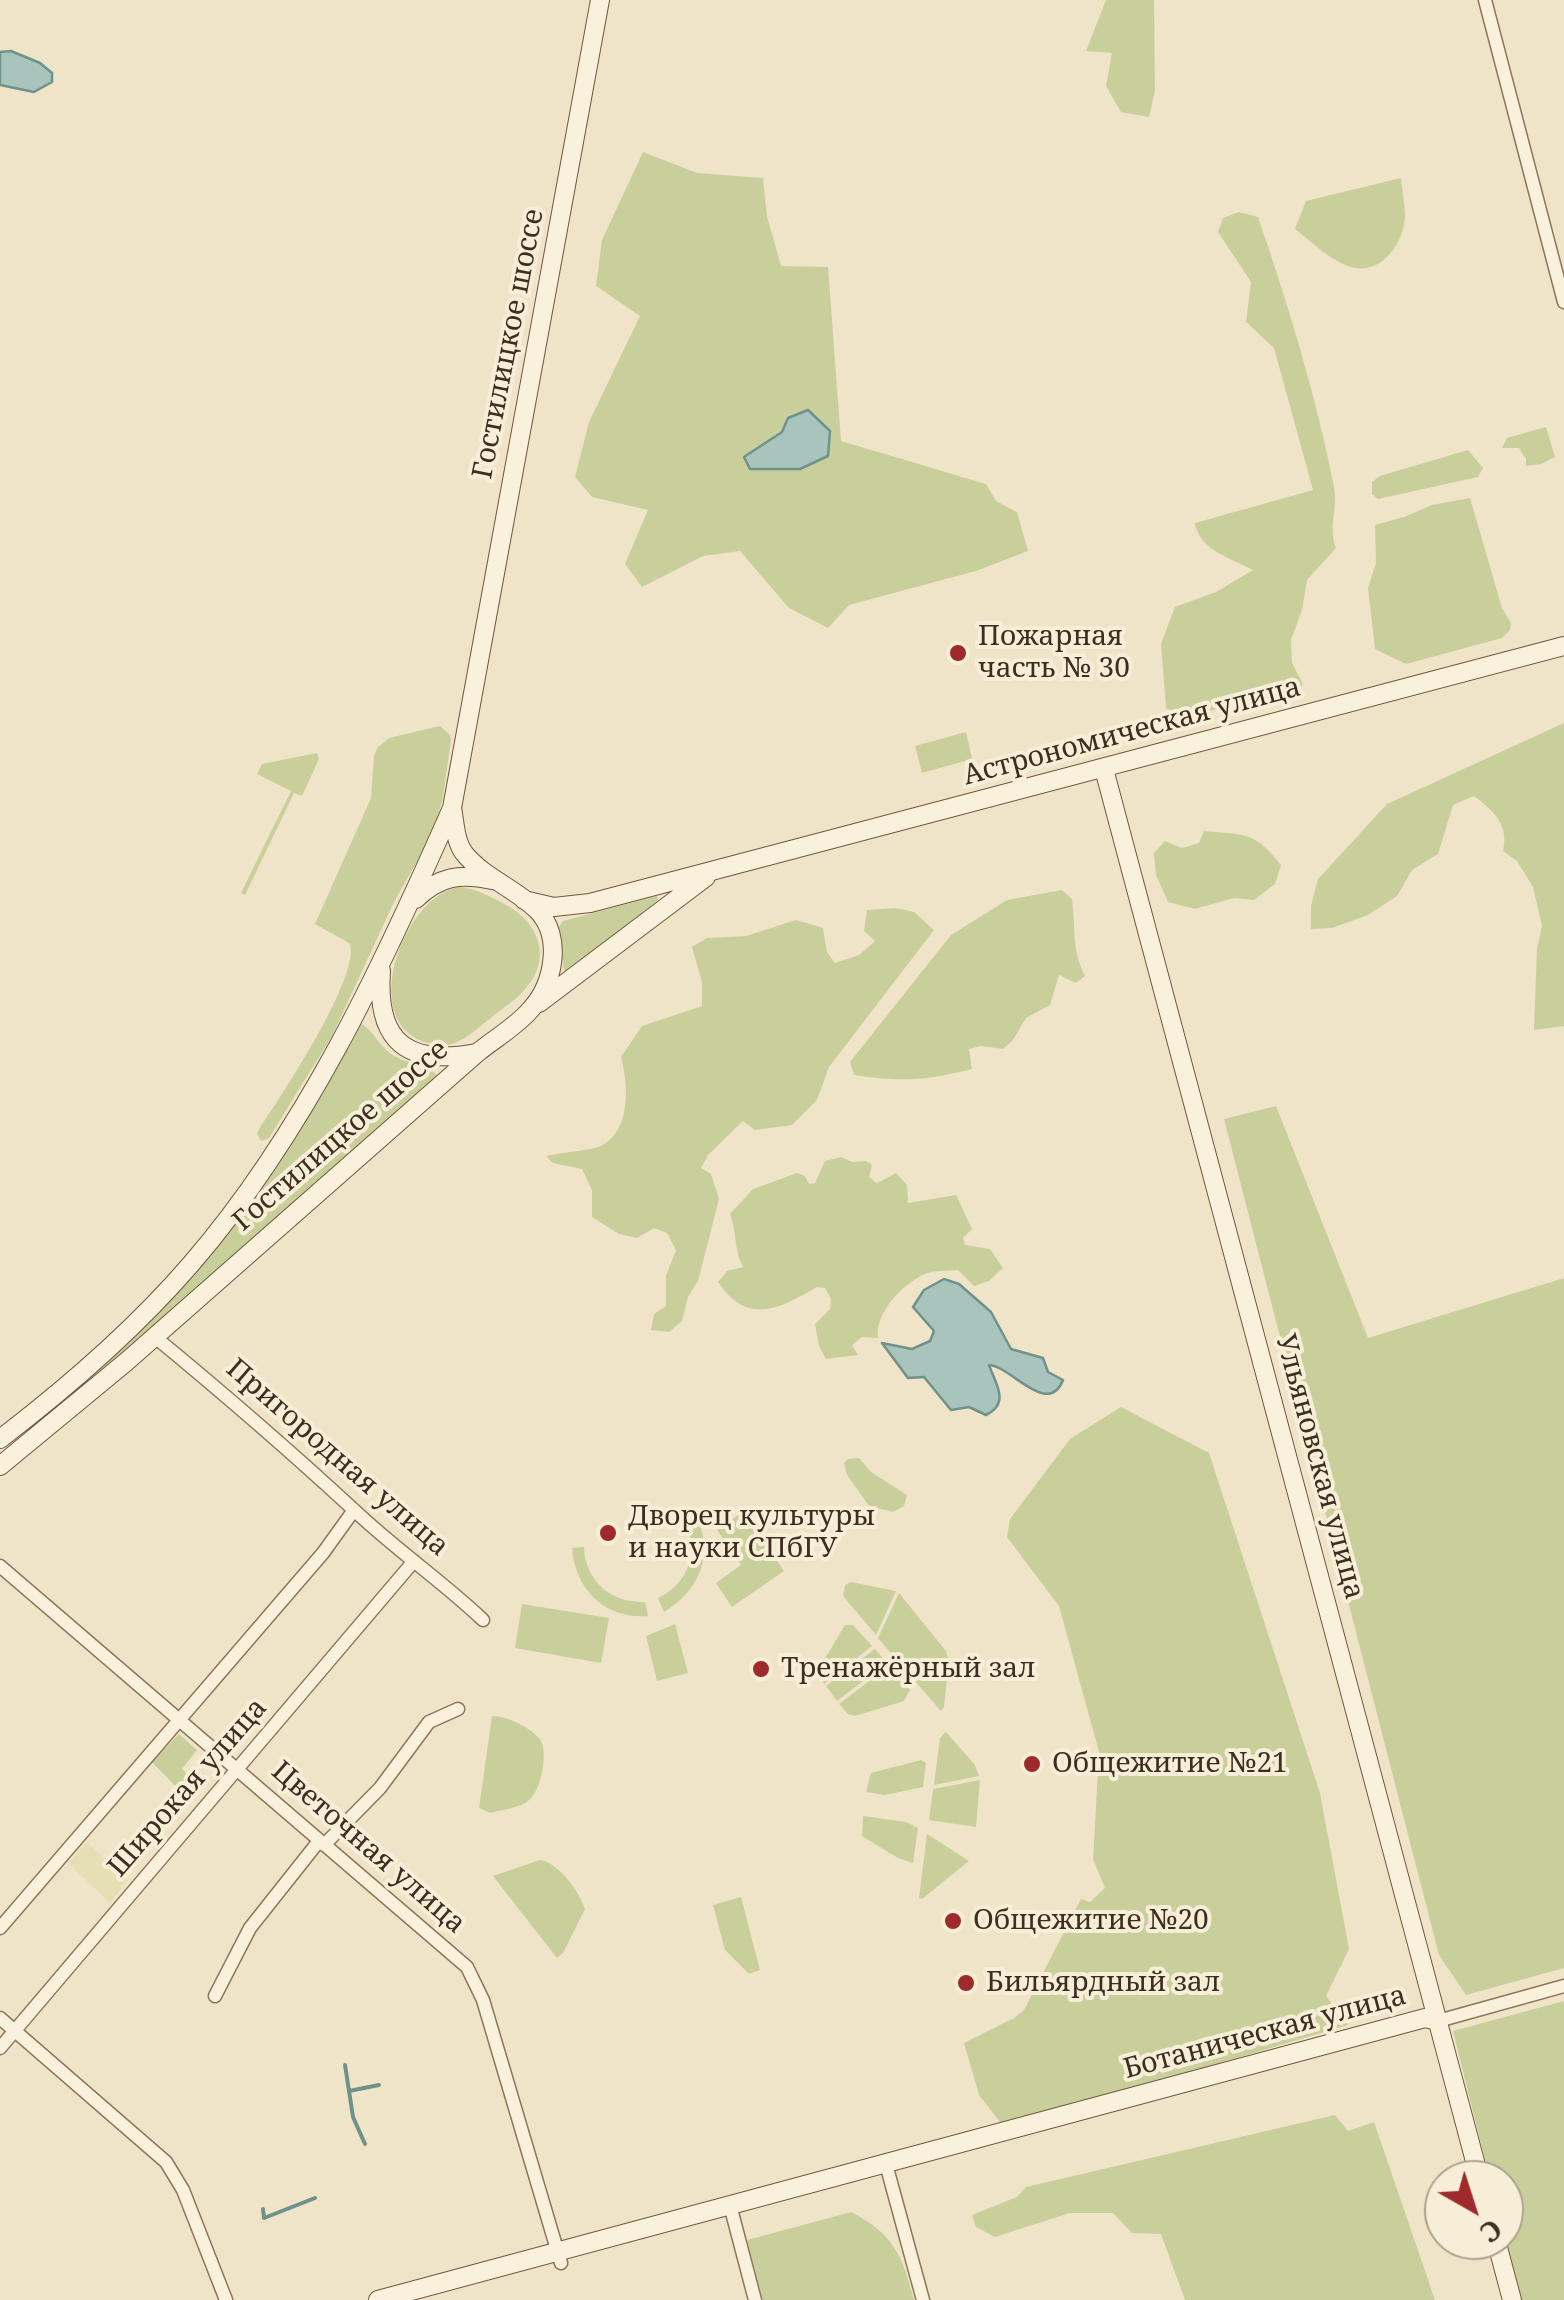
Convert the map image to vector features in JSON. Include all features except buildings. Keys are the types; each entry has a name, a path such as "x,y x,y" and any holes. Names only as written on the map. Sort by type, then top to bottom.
{"main road":[{"name":"Гостилицкое шоссе","path":"0,1439 137,1321 212,1239 277,1149 320,1078 382,959 452,808 601,3"},
{"name":"Астрономическая улица","path":"524,900 570,908 1564,646"},
{"name":"Ульяновская улица","path":"1098,770 1464,2160"},
{"name":"Гостилицкое шоссе","path":"0,1466 155,1338 476,1053 531,1009 546,981 553,955 547,924 538,911 492,880 464,852 452,808"},
{"name":"Астрономическая улица","path":"531,1009 691,886 715,872"},
{"path":"406,911 432,884 446,878 473,876 492,880"},
{"path":"382,959 380,1002 386,1027 394,1038 404,1047 431,1057 476,1053"},
{"name":"Ульяновская улица","path":"1431,2023 1474,2160"},
{"name":"Ботаническая улица","path":"378,2300 559,2257 1431,2023"},
{"name":"Ботаническая улица","path":"421,2300 559,2257"},
{"path":"1490,2260 1500,2300"},
{"path":"1501,2260 1512,2300"}],"street":[{"path":"1485,0 1564,302"},
{"name":"Пригородная улица","path":"155,1338 274,1436 483,1620"},
{"name":"Широкая улица","path":"0,1928 324,1552 354,1510"},
{"name":"Широкая улица","path":"0,2048 414,1561"},
{"name":"Цветочная улица","path":"0,1566 460,1960 477,1983 559,2257"},
{"path":"215,1996 250,1928 322,1843 380,1788 429,1722 458,1709"},
{"path":"1431,2023 1564,1986"},
{"path":"0,2018 166,2162 183,2190 226,2300"},
{"path":"887,2169 922,2300"},
{"path":"732,2211 755,2300"}],"shaded area":[{"path":"87,1842 128,1880 110,1903 68,1863"}],"green space":[{"path":"1106,0 1154,0 1155,91 1149,117 1121,112 1106,86 1112,53 1086,51"},
{"path":"643,152 697,173 763,178 767,216 781,266 828,267 841,441 986,484 996,501 1017,512 1028,551 976,571 849,605 828,628 789,608 740,551 703,556 642,587 625,564 648,510 592,497 575,477 589,422 640,316 596,286 602,240"},
{"path":"1401,178 1404,227 1390,254 1374,266 1347,266 1295,229 1306,201"},
{"path":"1239,212 1258,217 1300,350 1334,487 1336,548 1307,580 1291,640 1292,663 1303,684 1300,689 1234,700 1223,708 1182,716 1166,708 1161,644 1175,607 1216,592 1253,570 1209,547 1195,523 1313,490 1274,348 1246,322 1251,282 1218,232 1223,218"},
{"path":"1546,427 1555,457 1541,464 1526,466 1519,448 1502,448 1507,438"},
{"path":"1468,450 1483,468 1478,477 1378,499 1372,494 1372,482 1380,476"},
{"path":"1470,498 1510,630 1502,638 1406,664 1375,649 1368,588 1376,563 1375,525 1432,505"},
{"path":"1564,723 1564,1026 1534,1030 1537,948 1542,926 1533,887 1517,861 1503,851 1504,834 1498,819 1474,796 1453,805 1438,854 1412,870 1397,896 1368,915 1332,928 1311,929 1311,906 1318,879 1387,804"},
{"path":"440,726 451,740 433,833 394,902 332,1036 269,1138 261,1141 259,1129 317,1036 344,980 349,943 315,924 371,798 374,756 389,738"},
{"path":"966,732 972,759 922,773 915,746"},
{"path":"317,753 319,759 302,796 294,793 245,895 241,893 291,791 257,774 262,764"},
{"path":"1204,831 1256,840 1281,865 1275,884 1254,900 1234,898 1195,909 1168,902 1156,875 1154,853 1165,841 1182,848 1199,843"},
{"path":"459,887 484,894 519,913 538,942 539,965 514,1000 467,1037 453,1044 438,1045 412,1036 397,1017 391,993 394,965 419,914 438,896"},
{"path":"1062,890 1072,899 1076,947 1085,976 1076,983 1059,975 1050,1005 1026,1018 1003,1049 969,1049 972,1069 941,1076 899,1079 854,1075 850,1062 951,935 1007,900"},
{"path":"657,896 658,900 564,971 558,928 563,921"},
{"path":"896,908 914,912 934,930 829,1067 817,1100 792,1125 755,1130 743,1121 708,1155 701,1168 711,1174 719,1199 698,1281 688,1297 682,1321 669,1332 651,1330 654,1314 666,1306 666,1276 676,1250 667,1233 654,1228 637,1238 619,1234 592,1217 592,1190 582,1169 553,1163 546,1156 601,1146 618,1129 626,1092 621,1057 642,1026 702,1006 702,982 692,947 707,938 746,936 796,920 823,928 827,952 835,963 859,955 875,941 864,931 867,910"},
{"path":"360,1023 390,1053 437,1075 94,1381 89,1374 122,1344 316,1094"},
{"path":"1276,1106 1368,1338 1564,1278 1564,1968 1466,1995 1439,1955 1224,1119"},
{"path":"841,1157 872,1165 869,1177 877,1183 896,1173 907,1185 908,1203 956,1195 972,1229 963,1238 965,1245 990,1249 1003,1268 989,1281 974,1286 958,1270 925,1274 885,1309 878,1338 862,1337 852,1345 858,1355 826,1359 815,1324 830,1309 831,1299 825,1288 817,1287 777,1307 752,1309 729,1296 718,1282 727,1271 743,1267 730,1214 753,1189 797,1173 805,1176 809,1184 815,1183 825,1161"},
{"path":"1121,1407 1209,1453 1320,1793 1349,1949 1326,1996 1348,2025 1004,2127 979,2095 964,2043 1024,2010 1081,1899 1090,1902 1105,1888 1093,1859 1099,1752 1059,1606 1007,1537 1010,1519 1070,1439"},
{"path":"859,1458 871,1472 907,1495 904,1506 893,1512 869,1506 847,1475 844,1463"},
{"path":"744,1511 784,1571 732,1607 716,1583 741,1565 717,1530"},
{"path":"695,1513 704,1542 701,1569 687,1593 664,1612 658,1598 678,1584 689,1565 691,1543 685,1520"},
{"path":"584,1547 589,1570 602,1588 622,1599 645,1602 648,1616 618,1613 595,1599 574,1563 572,1548"},
{"path":"851,1582 896,1591 876,1635 843,1596 845,1585"},
{"path":"899,1593 948,1658 905,1670 878,1638"},
{"path":"522,1604 609,1618 601,1663 515,1648"},
{"path":"675,1624 688,1673 657,1681 646,1636"},
{"path":"845,1625 853,1625 872,1646 824,1684 820,1667"},
{"path":"875,1649 887,1663 837,1701 826,1686"},
{"path":"949,1661 944,1707 941,1711 908,1673"},
{"path":"897,1675 910,1690 904,1701 855,1716 839,1704 872,1679"},
{"path":"492,1716 512,1720 532,1732 541,1741 544,1755 533,1796 520,1805 490,1813 479,1808"},
{"path":"946,1732 975,1765 979,1776 934,1785 940,1738"},
{"path":"179,1734 197,1750 182,1769 202,1787 190,1801 152,1762"},
{"path":"921,1760 926,1763 923,1787 885,1795 866,1792 871,1773"},
{"path":"980,1780 976,1827 929,1820 933,1789"},
{"path":"863,1816 906,1822 918,1828 913,1863 862,1836"},
{"path":"927,1834 969,1861 922,1899 919,1898"},
{"path":"540,1860 554,1866 567,1879 585,1909 557,1958 493,1876"},
{"path":"741,1897 760,1970 749,1974 725,1950 713,1905"},
{"path":"1564,2001 1564,2300 1519,2300 1509,2260 1524,2260 1524,2160 1485,2160 1453,2031"},
{"path":"1335,2115 1348,2131 1374,2122 1435,2300 1185,2300 1161,2234 1132,2233 1113,2213 1070,2213 995,2237 976,2227 972,2215 1017,2197 1026,2187"},
{"path":"851,2212 866,2220 894,2247 914,2300 763,2300 747,2240"}],"water":[{"path":"11,51 40,63 52,73 52,82 34,92 0,85 0,52"},
{"path":"808,410 830,431 828,456 800,469 750,469 744,457 782,432 788,418"},
{"path":"944,1279 959,1284 991,1312 1011,1349 1043,1358 1048,1372 1063,1380 1056,1390 1048,1394 1039,1392 989,1365 1000,1399 986,1415 969,1407 951,1410 924,1377 908,1378 882,1343 912,1349 930,1341 934,1331 913,1307 924,1290"}],"waterway":[{"path":"345,2065 353,2117 365,2144"},
{"path":"349,2091 379,2085"},
{"path":"263,2209 264,2218 315,2198"}],"place":[{"name":"Пожарная часть № 30","path":"958,653"},
{"name":"Дворец культуры и науки СПбГУ","path":"608,1533"},
{"name":"Тренажёрный зал","path":"761,1669"},
{"name":"Общежитие №21","path":"1032,1764"},
{"name":"Общежитие №20","path":"953,1921"},
{"name":"Бильярдный зал","path":"966,1983"}]}
